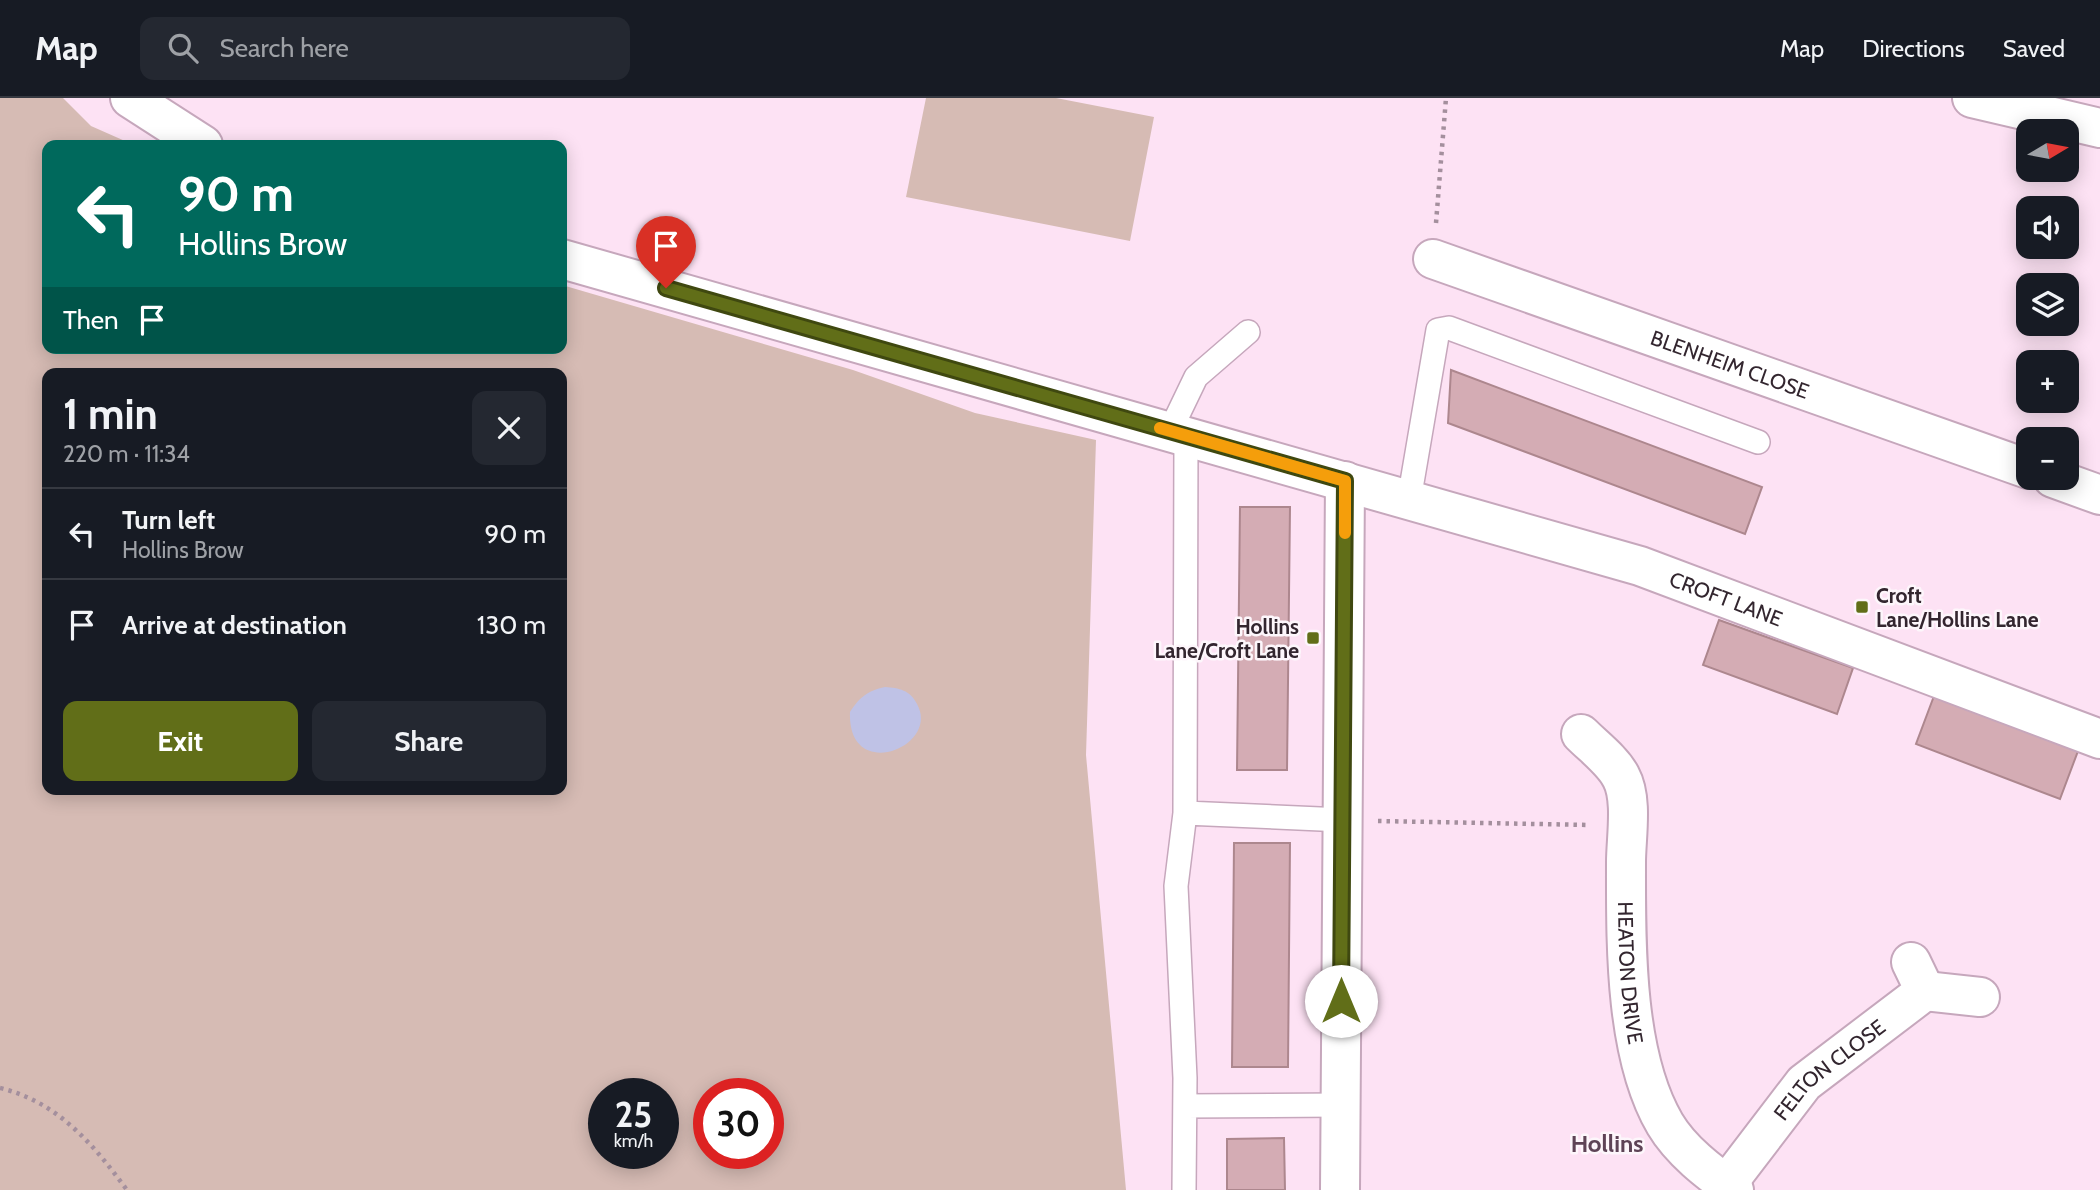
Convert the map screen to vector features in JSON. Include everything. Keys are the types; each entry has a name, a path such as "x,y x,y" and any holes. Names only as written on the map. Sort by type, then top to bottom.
{"street":[{"path":"130,98 195,140"},
{"path":"1972,98 2100,128"},
{"name":"CROFT LANE","path":"567,259 1640,566 2100,739"},
{"name":"BLENHEIM CLOSE","path":"1433,259 2016,465"},
{"path":"1340,1190 1345,481"},
{"path":"2079,487 2100,495"},
{"name":"HEATON DRIVE","path":"1581,734 1622,778 1632,1000 1638,1050 1652,1099 1666,1126 1682,1148 1730,1187"},
{"name":"FELTON CLOSE","path":"1730,1187 1804,1083 1918,977 1980,997"}],"lane":[{"path":"1409,500 1438,330 1449,328 1758,442"},
{"path":"1184,1190 1185,1106 1176,886 1185,813 1178,433 1196,377 1248,332"},
{"path":"1185,813 1343,820"},
{"path":"1185,1106 1341,1105"}],"path":[{"path":"1433,259 1446,98"},
{"path":"1343,820 1626,825"},
{"path":"0,1088 26,1094 51,1108 96,1147 127,1190"}],"shaded area":[{"path":"0,98 63,98 91,126 123,140 42,140 42,354 567,354 567,286 853,370 975,413 1096,440 1086,755 1126,1190 0,1190"},
{"path":"926,98 1056,98 1154,117 1130,241 906,197"}],"water":[{"path":"885,687 899,689 911,696 917,704 921,720 916,734 906,744 891,751 876,752 863,747 853,734 850,712 864,695"}],"building":[{"path":"1451,370 1762,487 1745,534 1448,423"},
{"path":"1240,507 1290,507 1287,770 1237,770"},
{"path":"1719,620 1853,668 1837,714 1703,665"},
{"path":"1934,696 2078,751 2060,799 1916,744"},
{"path":"1234,843 1290,843 1288,1067 1232,1067"},
{"path":"1284,1138 1285,1190 1227,1190 1227,1139"}],"slow traffic":[{"path":"1160,428 1345,481 1345,533"}],"place":[{"name":"Croft Lane/Hollins Lane","path":"1862,607"},
{"name":"Hollins Lane/Croft Lane","path":"1313,638"}],"district":[{"name":"Hollins","path":"1607,1143"}],"route":[{"path":"666,288 1345,481 1341,1001"}]}
